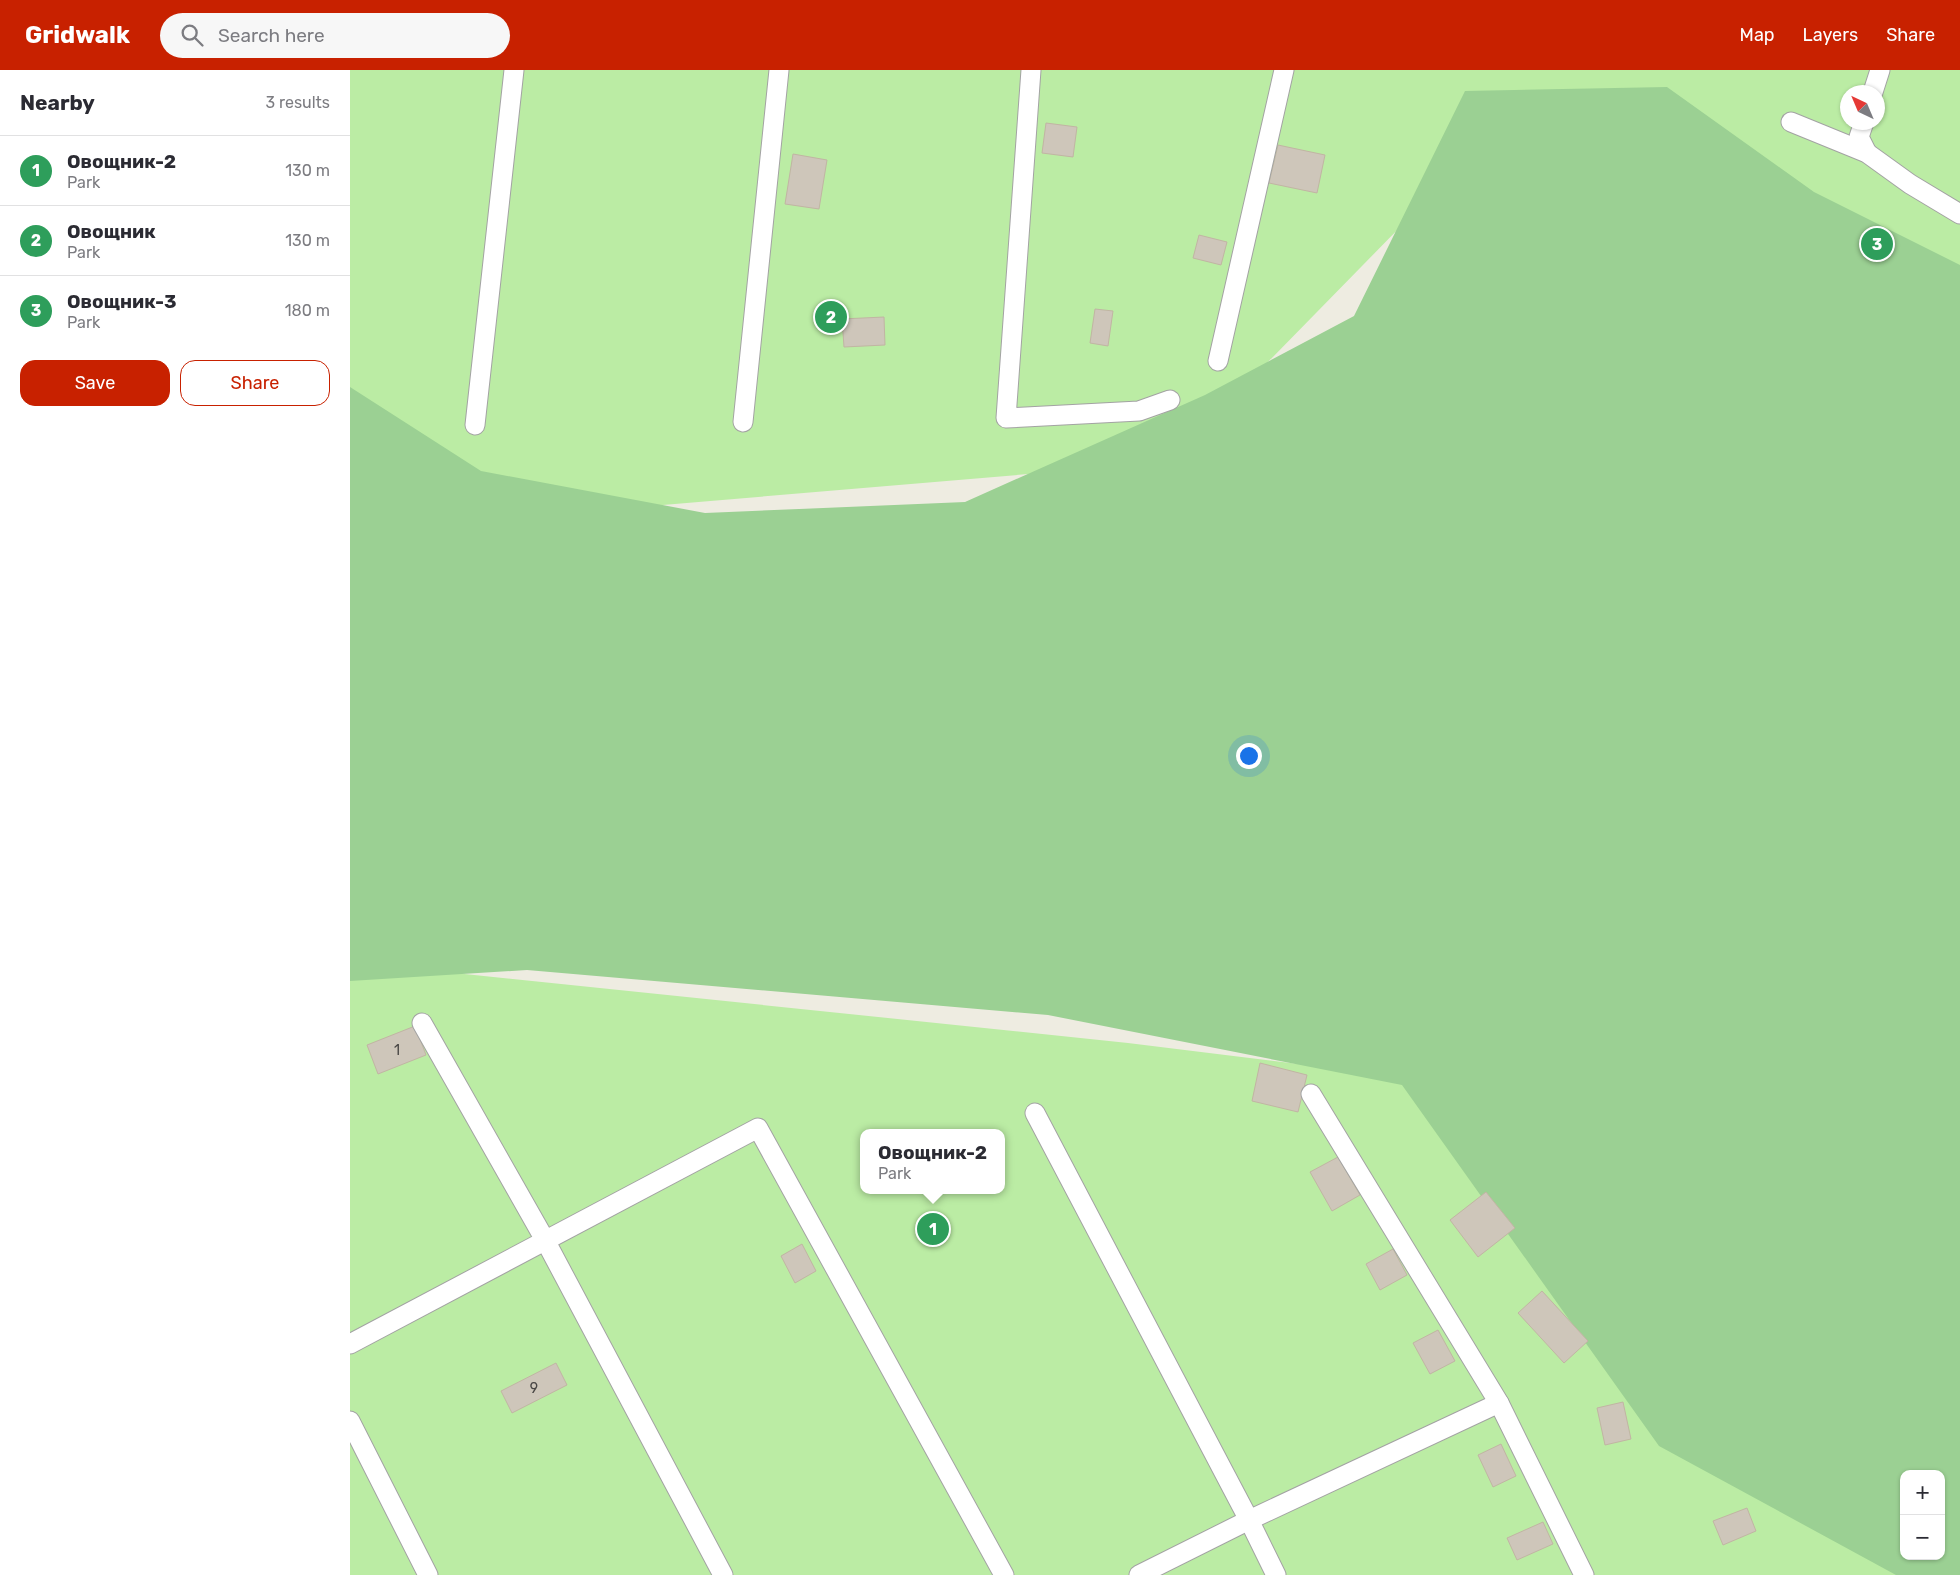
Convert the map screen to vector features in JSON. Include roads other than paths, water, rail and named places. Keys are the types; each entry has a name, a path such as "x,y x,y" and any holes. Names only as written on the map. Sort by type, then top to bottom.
{"lane":[{"path":"475,425 514,70"},
{"path":"743,422 779,70"},
{"path":"1031,70 1006,418 1139,411 1170,400"},
{"path":"1218,361 1284,70"},
{"path":"1875,85 1880,70"},
{"path":"1791,122 1867,153 1910,184 1960,214"},
{"path":"1862,130 1860,137 1867,153"},
{"path":"422,1023 545,1240 723,1575"},
{"path":"1311,1094 1499,1403 1584,1575"},
{"path":"1035,1113 1276,1575"},
{"path":"350,1344 758,1128 1004,1575"},
{"path":"1139,1575 1249,1520 1499,1403"},
{"path":"350,1421 428,1575"}],"place":[{"name":"Овощник-3","path":"1877,244"},
{"name":"Овощник","path":"831,317"},
{"name":"Овощник-2","path":"933,1229"}]}
